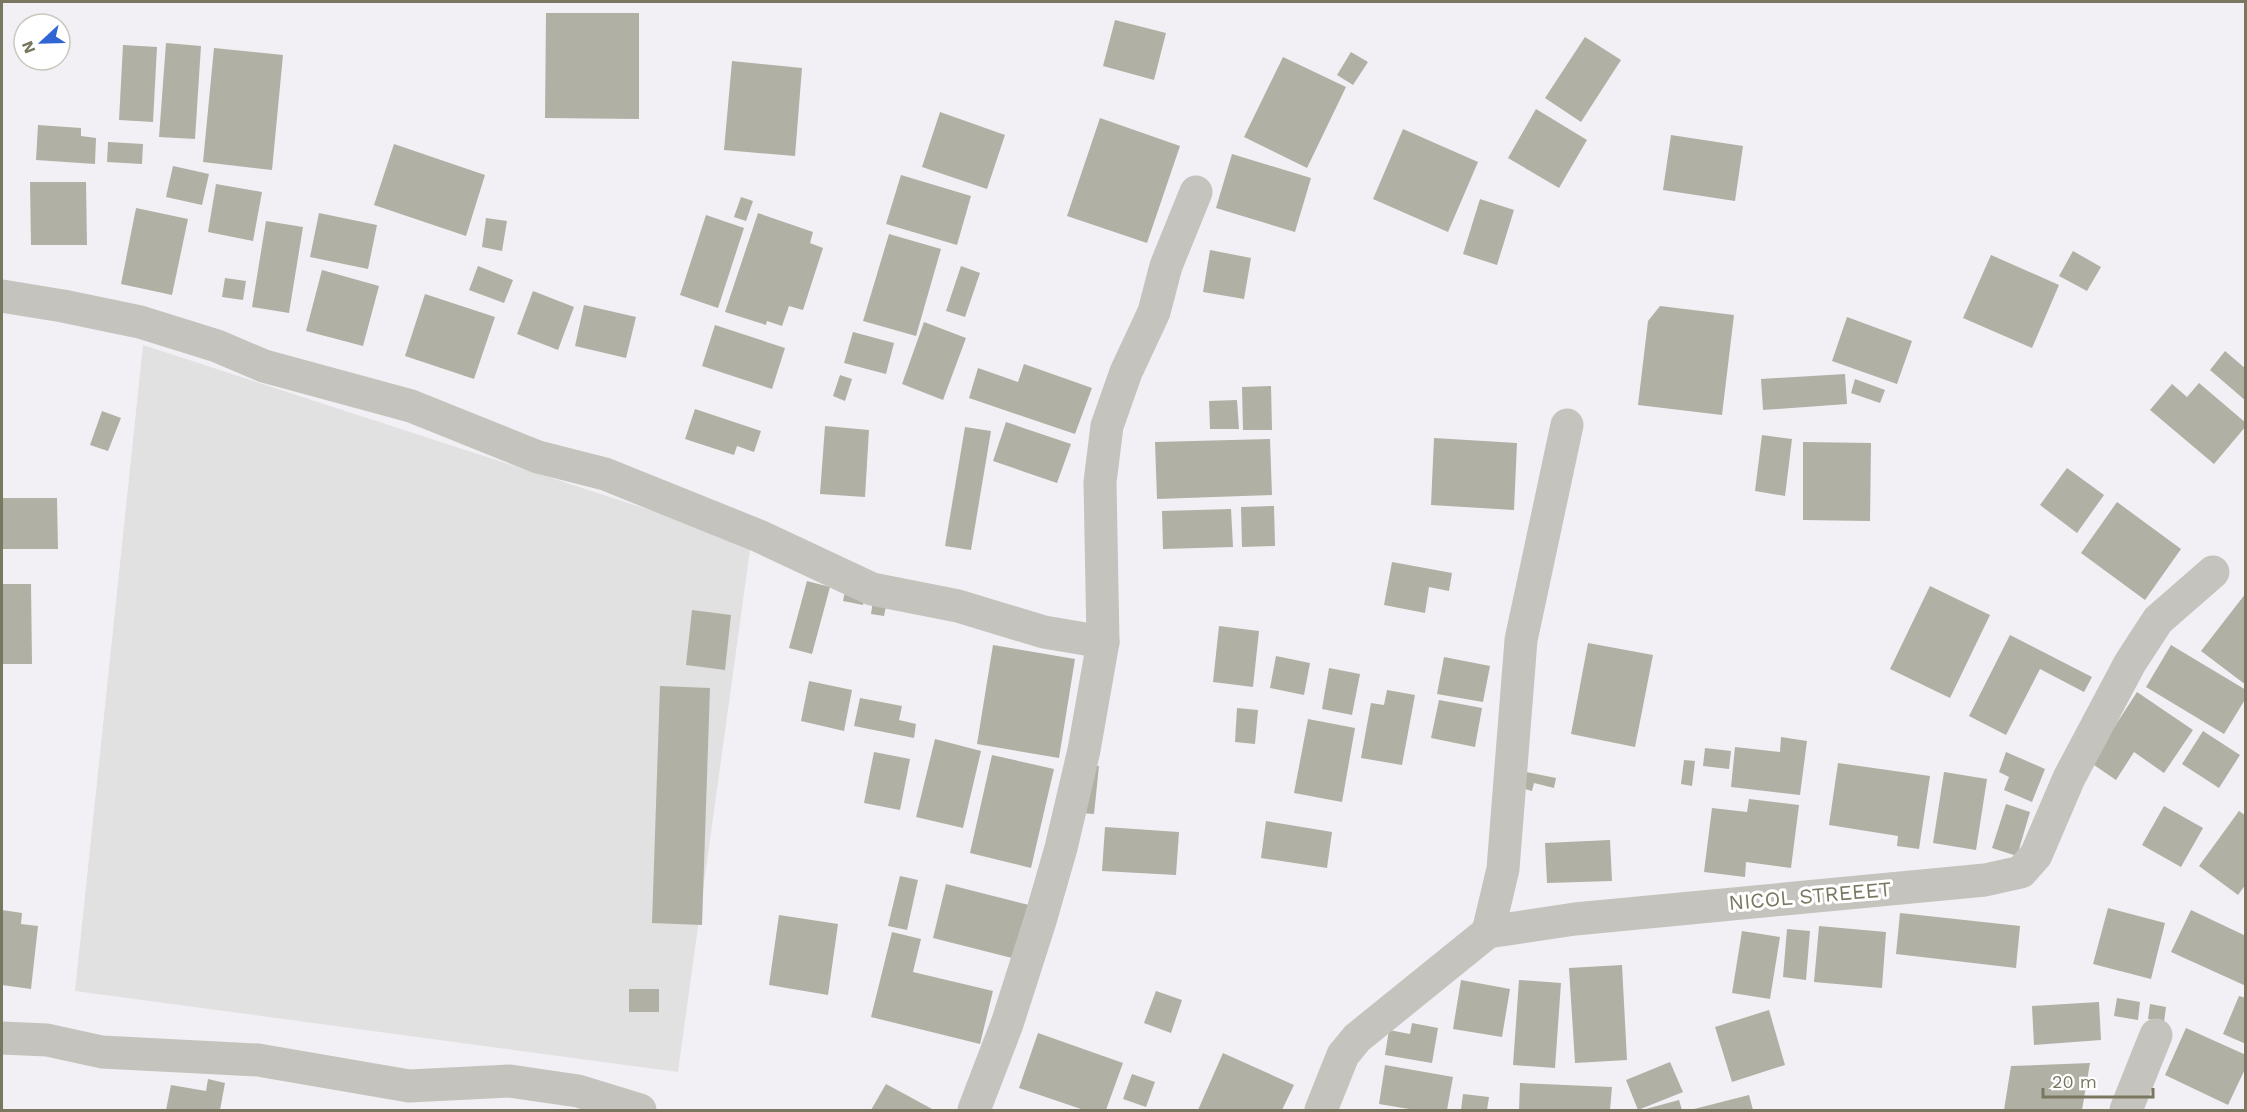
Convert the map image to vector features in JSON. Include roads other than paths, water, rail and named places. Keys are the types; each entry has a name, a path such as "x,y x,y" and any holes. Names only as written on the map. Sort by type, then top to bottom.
{"street":[{"path":"974,1110 1007,1024 1061,848 1084,750 1103,642 1100,482 1107,426 1126,372 1154,312 1166,266 1196,192"},
{"path":"2,296 140,322 218,346 264,366 411,406 538,457 604,474 759,536 872,589 958,606 1044,632 1103,642"},
{"path":"1321,1110 1343,1055 1357,1038 1488,932 1503,869 1521,640 1567,425"},
{"name":"NICOL STREEET","path":"1488,932 1575,919 1985,880 2021,872 2036,855 2070,778 2130,663 2158,620 2213,572"},
{"path":"2126,1110 2156,1035"},
{"path":"2,1038 47,1040 102,1052 258,1060 407,1098 510,1081 579,1091 640,1110"}]}
